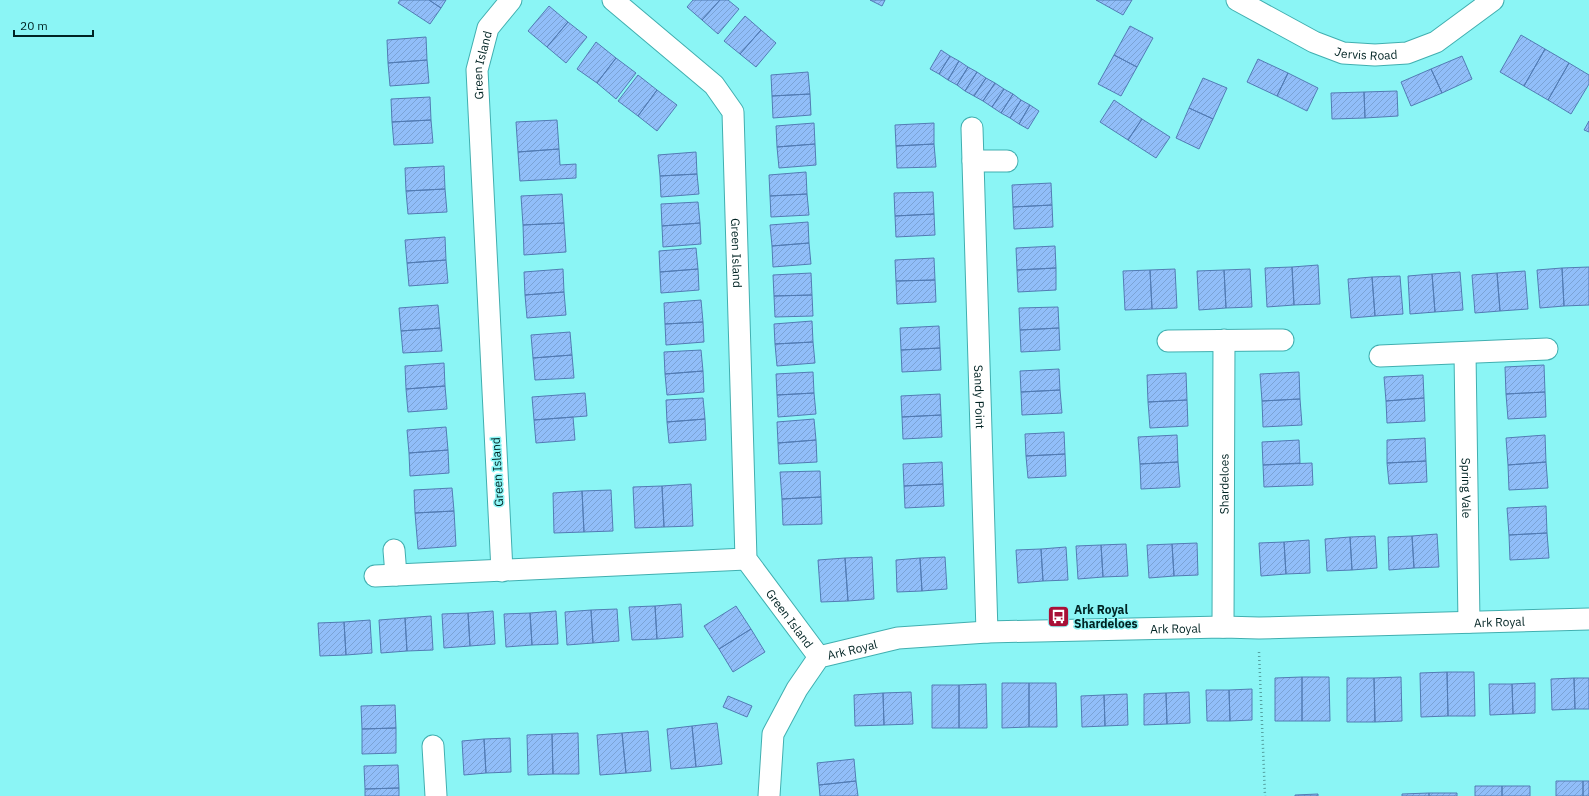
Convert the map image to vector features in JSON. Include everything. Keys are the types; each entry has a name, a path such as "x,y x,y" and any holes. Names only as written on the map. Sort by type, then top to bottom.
{"street":[{"name":"Green Island","path":"502,571 477,70 488,28 511,0"},
{"name":"Green Island","path":"613,0 714,85 733,112 746,559 819,657"},
{"name":"Jervis Road","path":"1237,0 1314,42 1344,53 1375,55 1407,53 1436,42 1492,0"},
{"name":"Sandy Point","path":"972,128 987,632"},
{"path":"973,161 1007,161"},
{"name":"Shardeloes","path":"1223,627 1224,340"},
{"path":"1168,341 1283,340"},
{"path":"1380,356 1547,349"},
{"name":"Spring Vale","path":"1465,353 1469,622"},
{"path":"394,550 396,575"},
{"path":"375,576 746,559"},
{"name":"Ark Royal","path":"769,796 773,734 797,689 819,657 898,638 987,632 1223,627 1259,628 1589,619"},
{"path":"433,746 436,796"}],"path":[{"path":"1259,628 1265,796"}],"building":[{"path":"400,0 429,0 441,8 430,24 398,3"},
{"path":"429,0 446,0 441,8"},
{"path":"693,0 720,0 702,20 687,7"},
{"path":"720,0 728,0 739,9 718,34 702,20"},
{"path":"870,0 885,0 882,6"},
{"path":"1096,0 1132,0 1123,15"},
{"path":"549,6 568,22 547,47 528,31"},
{"path":"745,16 761,30 740,54 724,41"},
{"path":"568,22 587,37 566,63 547,47"},
{"path":"1130,26 1153,38 1137,67 1114,55"},
{"path":"761,30 776,43 756,67 740,54"},
{"path":"1521,35 1545,49 1524,86 1500,72"},
{"path":"426,37 427,60 388,63 387,40"},
{"path":"596,42 616,58 597,83 577,69"},
{"path":"1545,49 1569,63 1548,100 1524,86"},
{"path":"941,50 950,56 939,74 930,69"},
{"path":"1114,55 1137,67 1121,96 1098,84"},
{"path":"950,56 959,61 948,80 939,74"},
{"path":"1462,56 1472,79 1442,93 1431,69"},
{"path":"616,58 636,73 616,99 597,83"},
{"path":"1258,59 1288,73 1277,96 1247,82"},
{"path":"427,60 429,83 390,86 388,63"},
{"path":"959,61 968,67 957,85 948,80"},
{"path":"1569,63 1589,75 1589,84 1571,114 1548,100"},
{"path":"968,67 977,72 965,91 957,85"},
{"path":"1431,69 1442,93 1411,106 1401,82"},
{"path":"808,72 810,94 772,96 771,75"},
{"path":"977,72 986,78 974,96 965,91"},
{"path":"1288,73 1318,88 1307,111 1277,96"},
{"path":"638,75 657,90 638,116 618,101"},
{"path":"986,78 995,83 983,101 974,96"},
{"path":"1203,78 1227,88 1213,119 1189,108"},
{"path":"995,83 1004,89 992,107 983,101"},
{"path":"1004,89 1013,94 1001,113 992,107"},
{"path":"657,90 677,105 657,131 638,116"},
{"path":"1397,91 1398,116 1365,118 1364,92"},
{"path":"1364,92 1365,118 1332,119 1331,93"},
{"path":"810,94 811,115 773,118 772,96"},
{"path":"1013,94 1021,100 1010,118 1001,113"},
{"path":"430,97 431,120 392,122 391,99"},
{"path":"1021,100 1030,105 1019,124 1010,118"},
{"path":"1114,100 1142,119 1128,140 1100,122"},
{"path":"1030,105 1039,111 1028,129 1019,124"},
{"path":"1189,108 1213,119 1199,149 1176,138"},
{"path":"1142,119 1170,137 1156,158 1128,140"},
{"path":"431,120 433,143 394,145 392,122"},
{"path":"557,120 559,149 518,152 516,122"},
{"path":"1589,121 1589,132 1584,130"},
{"path":"814,123 815,144 777,147 776,126"},
{"path":"934,123 934,144 896,146 895,125"},
{"path":"815,144 816,165 779,168 777,147"},
{"path":"934,144 936,167 897,168 896,146"},
{"path":"559,149 560,165 576,164 576,178 520,181 518,152"},
{"path":"696,152 697,174 660,176 658,155"},
{"path":"444,166 445,189 406,191 405,168"},
{"path":"806,172 807,194 770,196 769,175"},
{"path":"697,174 699,194 661,197 660,176"},
{"path":"1051,183 1052,205 1013,207 1012,185"},
{"path":"445,189 447,212 408,214 406,191"},
{"path":"933,192 934,214 895,216 894,193"},
{"path":"562,194 564,223 523,225 521,196"},
{"path":"807,194 809,215 771,217 770,196"},
{"path":"698,202 700,223 662,226 661,204"},
{"path":"1052,205 1053,227 1014,229 1013,207"},
{"path":"934,214 935,235 896,237 895,216"},
{"path":"808,222 809,243 772,246 770,225"},
{"path":"564,223 566,252 524,255 523,225"},
{"path":"700,223 701,244 663,247 662,226"},
{"path":"445,237 446,260 407,263 405,240"},
{"path":"809,243 811,264 773,267 772,246"},
{"path":"1055,246 1056,268 1017,270 1016,248"},
{"path":"696,248 698,269 660,272 659,251"},
{"path":"934,258 935,280 896,281 895,260"},
{"path":"446,260 448,283 409,286 407,263"},
{"path":"1318,265 1320,304 1294,305 1292,267"},
{"path":"1292,267 1294,305 1267,307 1265,268"},
{"path":"1589,267 1589,305 1564,306 1562,268"},
{"path":"1056,268 1056,290 1018,292 1017,270"},
{"path":"1562,268 1564,306 1540,308 1537,270"},
{"path":"563,269 564,292 525,295 524,272"},
{"path":"698,269 699,290 661,293 660,272"},
{"path":"1175,269 1177,308 1152,309 1150,270"},
{"path":"1250,269 1252,307 1226,308 1224,270"},
{"path":"1150,270 1152,309 1125,310 1123,271"},
{"path":"1224,270 1226,308 1199,310 1197,271"},
{"path":"1525,271 1528,309 1500,311 1497,273"},
{"path":"1460,272 1463,310 1435,312 1432,274"},
{"path":"811,273 812,295 774,296 773,275"},
{"path":"1497,273 1500,311 1475,313 1472,275"},
{"path":"1432,274 1435,312 1410,314 1408,276"},
{"path":"1400,276 1403,314 1375,316 1372,277"},
{"path":"1372,277 1375,316 1351,318 1348,279"},
{"path":"935,280 936,302 897,304 896,281"},
{"path":"564,292 566,315 527,318 525,295"},
{"path":"812,295 813,316 775,317 774,296"},
{"path":"701,300 703,322 665,324 664,303"},
{"path":"438,305 440,328 401,331 399,308"},
{"path":"1058,307 1059,328 1020,330 1019,308"},
{"path":"812,321 813,342 775,344 774,324"},
{"path":"703,322 704,342 666,345 665,324"},
{"path":"939,326 940,348 901,350 900,328"},
{"path":"440,328 442,351 403,353 401,331"},
{"path":"1059,328 1060,350 1021,352 1020,330"},
{"path":"570,332 572,355 533,358 531,335"},
{"path":"813,342 815,363 777,366 775,344"},
{"path":"940,348 941,370 902,372 901,350"},
{"path":"701,350 703,371 665,374 664,352"},
{"path":"572,355 574,378 535,380 533,358"},
{"path":"444,363 445,386 406,389 405,366"},
{"path":"1544,365 1545,392 1506,394 1505,367"},
{"path":"1059,369 1060,390 1021,392 1020,371"},
{"path":"703,371 704,392 667,395 665,374"},
{"path":"813,372 814,393 777,395 776,374"},
{"path":"1299,372 1300,399 1262,401 1260,374"},
{"path":"1186,373 1187,400 1148,402 1147,375"},
{"path":"1423,375 1424,398 1386,401 1384,377"},
{"path":"445,386 447,409 408,412 406,389"},
{"path":"1060,390 1062,413 1022,415 1021,392"},
{"path":"1545,392 1546,417 1508,419 1506,394"},
{"path":"585,393 587,416 534,420 532,397"},
{"path":"814,393 816,414 778,417 777,395"},
{"path":"940,394 941,415 902,417 901,396"},
{"path":"703,398 705,419 667,422 666,400"},
{"path":"1424,398 1425,421 1387,423 1386,401"},
{"path":"1300,399 1302,425 1263,427 1262,401"},
{"path":"1187,400 1188,426 1150,428 1148,402"},
{"path":"941,415 942,437 903,439 902,417"},
{"path":"573,417 575,440 536,443 534,420"},
{"path":"705,419 706,440 669,443 667,422"},
{"path":"814,419 816,440 778,443 777,422"},
{"path":"446,427 448,450 409,453 407,430"},
{"path":"1064,432 1065,454 1026,456 1025,434"},
{"path":"1177,435 1178,462 1140,464 1138,437"},
{"path":"1545,435 1546,462 1508,465 1506,438"},
{"path":"1425,438 1426,461 1387,463 1387,440"},
{"path":"816,440 817,462 779,464 778,443"},
{"path":"1299,440 1300,463 1263,465 1262,442"},
{"path":"448,450 449,473 410,476 409,453"},
{"path":"1065,454 1066,476 1028,478 1026,456"},
{"path":"1426,461 1427,482 1389,484 1387,463"},
{"path":"942,462 943,484 904,486 903,464"},
{"path":"1178,462 1180,487 1141,489 1140,464"},
{"path":"1546,462 1548,488 1509,490 1508,465"},
{"path":"1312,463 1313,485 1264,487 1263,465"},
{"path":"820,471 821,497 782,499 780,472"},
{"path":"691,484 693,526 664,527 662,486"},
{"path":"943,484 944,506 905,508 904,486"},
{"path":"662,486 664,527 635,528 633,487"},
{"path":"452,488 454,511 415,513 414,490"},
{"path":"611,490 613,531 584,532 582,491"},
{"path":"582,491 584,532 554,533 553,493"},
{"path":"821,497 822,524 783,525 782,499"},
{"path":"1546,506 1547,533 1509,535 1507,508"},
{"path":"454,511 456,546 418,549 415,513"},
{"path":"1547,533 1549,558 1510,560 1509,535"},
{"path":"1437,534 1439,567 1414,568 1412,536"},
{"path":"1375,536 1377,568 1352,570 1350,537"},
{"path":"1412,536 1414,568 1389,570 1388,537"},
{"path":"1350,537 1352,570 1327,571 1325,539"},
{"path":"1309,540 1310,573 1286,574 1284,542"},
{"path":"1284,542 1286,574 1261,576 1259,543"},
{"path":"1197,543 1198,575 1174,576 1172,544"},
{"path":"1126,544 1128,576 1103,577 1101,545"},
{"path":"1172,544 1174,576 1149,578 1147,545"},
{"path":"1101,545 1103,577 1078,579 1076,546"},
{"path":"1066,547 1068,580 1043,581 1041,549"},
{"path":"1041,549 1043,581 1018,583 1016,550"},
{"path":"872,557 874,599 848,601 845,558"},
{"path":"945,557 947,589 922,591 920,558"},
{"path":"845,558 848,601 821,602 818,560"},
{"path":"920,558 922,591 897,592 896,560"},
{"path":"681,604 683,637 657,639 655,606"},
{"path":"655,606 657,639 632,640 629,607"},
{"path":"736,606 751,629 719,649 704,626"},
{"path":"617,609 619,641 593,643 591,610"},
{"path":"591,610 593,643 567,645 565,612"},
{"path":"493,611 495,644 470,646 468,613"},
{"path":"556,611 558,644 532,645 530,613"},
{"path":"468,613 470,646 444,648 442,614"},
{"path":"530,613 532,645 506,647 504,614"},
{"path":"431,616 433,650 407,651 405,618"},
{"path":"405,618 407,651 381,653 379,620"},
{"path":"370,620 372,653 346,655 344,622"},
{"path":"344,622 346,655 320,656 318,623"},
{"path":"751,629 765,652 733,672 719,649"},
{"path":"1447,672 1448,716 1421,717 1420,673"},
{"path":"1447,672 1474,672 1475,716 1448,716"},
{"path":"1302,677 1302,721 1275,721 1275,678"},
{"path":"1302,677 1329,677 1330,721 1302,721"},
{"path":"1401,677 1402,721 1375,722 1374,678"},
{"path":"1347,678 1374,678 1375,722 1347,722"},
{"path":"1574,678 1575,709 1552,710 1551,679"},
{"path":"1574,678 1589,678 1589,709 1575,709"},
{"path":"1002,683 1029,683 1029,727 1002,728"},
{"path":"1029,683 1056,683 1057,727 1029,727"},
{"path":"1535,683 1535,713 1513,714 1512,684"},
{"path":"986,684 987,728 959,728 959,685"},
{"path":"1489,684 1512,684 1513,714 1490,715"},
{"path":"932,685 959,685 959,728 932,728"},
{"path":"1252,689 1252,720 1230,721 1229,690"},
{"path":"1206,690 1229,690 1230,721 1207,721"},
{"path":"911,692 913,724 884,725 883,693"},
{"path":"1189,692 1190,723 1167,724 1166,693"},
{"path":"883,693 884,725 855,726 854,695"},
{"path":"1166,693 1167,724 1144,725 1144,694"},
{"path":"1127,694 1128,725 1105,726 1104,695"},
{"path":"1104,695 1105,726 1082,727 1081,696"},
{"path":"728,696 752,706 747,717 723,707"},
{"path":"395,705 396,728 362,729 361,706"},
{"path":"717,723 722,764 696,767 692,726"},
{"path":"692,726 696,767 671,769 667,729"},
{"path":"396,728 396,753 362,754 362,729"},
{"path":"648,731 651,771 626,773 622,733"},
{"path":"578,733 579,774 553,774 552,734"},
{"path":"622,733 626,773 600,775 597,735"},
{"path":"552,734 553,774 528,775 527,735"},
{"path":"510,738 511,772 486,773 484,739"},
{"path":"484,739 486,773 464,775 462,741"},
{"path":"854,759 856,781 819,785 817,763"},
{"path":"398,765 399,788 365,789 364,766"},
{"path":"856,781 858,796 820,796 819,785"},
{"path":"1556,781 1583,781 1583,796 1556,796"},
{"path":"1583,781 1589,781 1589,796 1583,796"},
{"path":"1475,786 1502,786 1502,796 1475,796"},
{"path":"1502,786 1530,786 1530,796 1502,796"},
{"path":"399,788 399,796 365,796 365,789"},
{"path":"1429,793 1457,793 1457,796 1429,796"},
{"path":"1429,793 1429,796 1402,796 1402,794"},
{"path":"1318,794 1318,796 1295,796 1295,795"}],"place":[{"name":"Ark Royal Shardeloes","path":"1059,616"}]}
